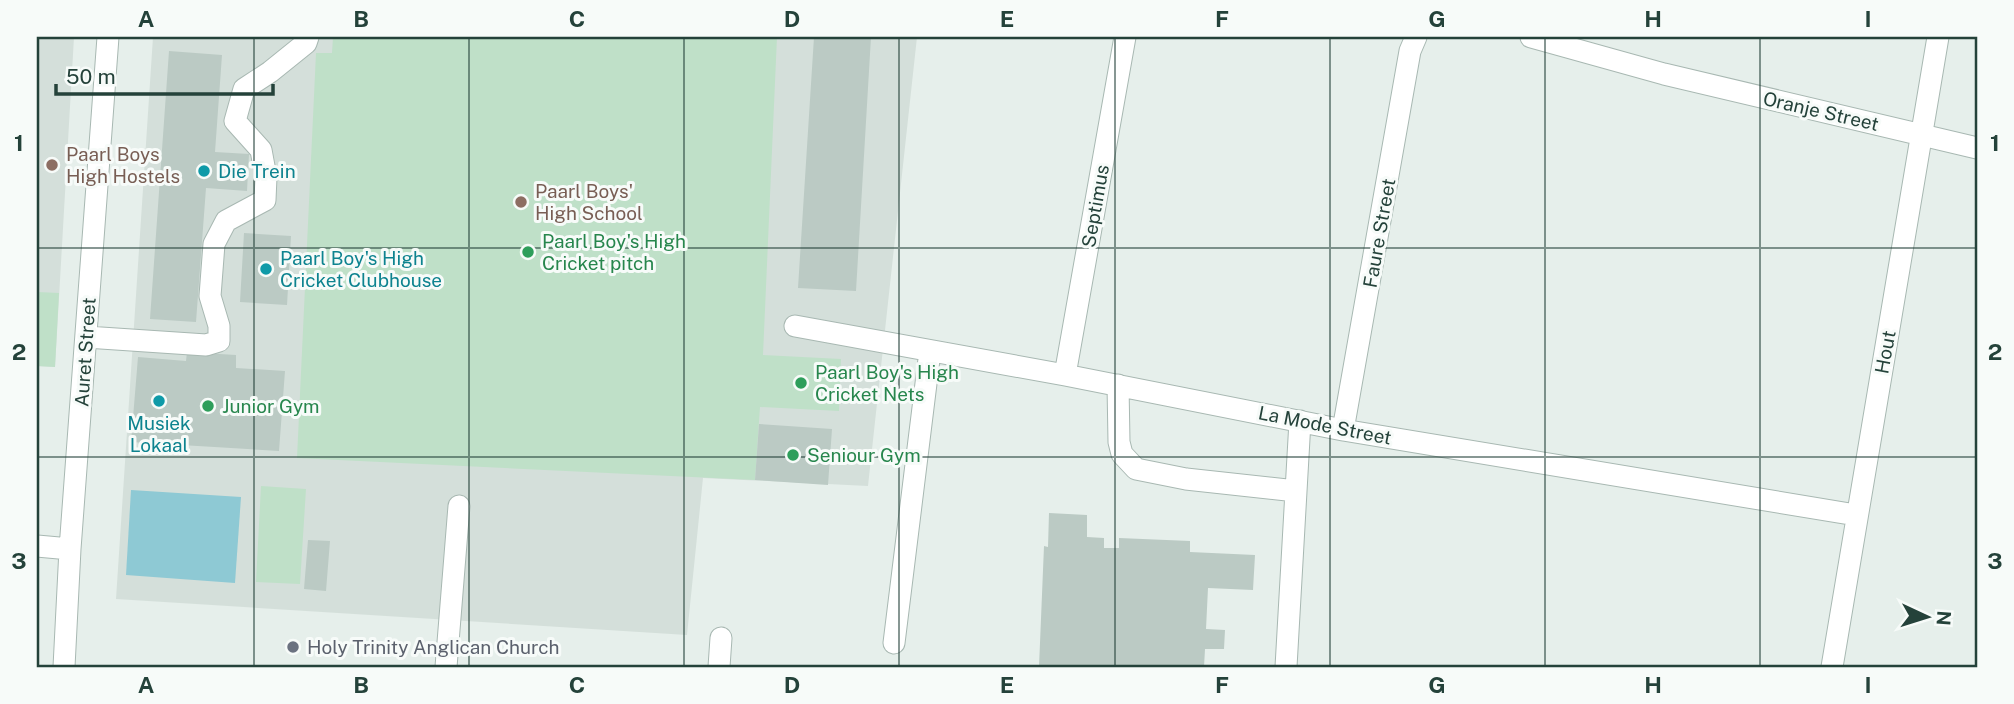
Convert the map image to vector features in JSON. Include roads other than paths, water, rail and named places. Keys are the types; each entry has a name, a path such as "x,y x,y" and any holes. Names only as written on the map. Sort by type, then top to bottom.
{"street":[{"name":"Auret Street","path":"64,667 70,549 108,37"},
{"path":"86,337 206,345 219,341 219,326 210,296 214,244 226,221 265,200 266,177 261,150 235,121 244,89 297,51 306,43 308,37"},
{"name":"Septimus","path":"1065,375 1125,37"},
{"name":"Faure Street","path":"1343,430 1410,51 1416,37"},
{"name":"Oranje Street","path":"1531,37 1664,74 1977,148"},
{"name":"Hout","path":"1832,667 1938,37"},
{"name":"La Mode Street","path":"795,326 1118,385 1343,430 1856,515"},
{"path":"894,643 930,351"},
{"path":"1118,385 1119,442 1122,454 1136,469 1186,479 1296,491"},
{"path":"1286,667 1300,421"},
{"path":"446,667 459,506"},
{"path":"37,546 70,549"},
{"path":"719,667 721,638"}],"water":[{"path":"131,490 241,497 235,583 126,575"}],"place":[{"name":"Paarl Boys High Hostels","path":"52,165"},
{"name":"Die Trein","path":"204,171"},
{"name":"Paarl Boys' High School","path":"521,202"},
{"name":"Paarl Boy's High Cricket pitch","path":"528,252"},
{"name":"Paarl Boy's High Cricket Clubhouse","path":"266,269"},
{"name":"Paarl Boy's High Cricket Nets","path":"801,383"},
{"name":"Musiek Lokaal","path":"159,401"},
{"name":"Junior Gym","path":"208,406"},
{"name":"Seniour Gym","path":"793,455"},
{"name":"Holy Trinity Anglican Church","path":"293,647"}]}
